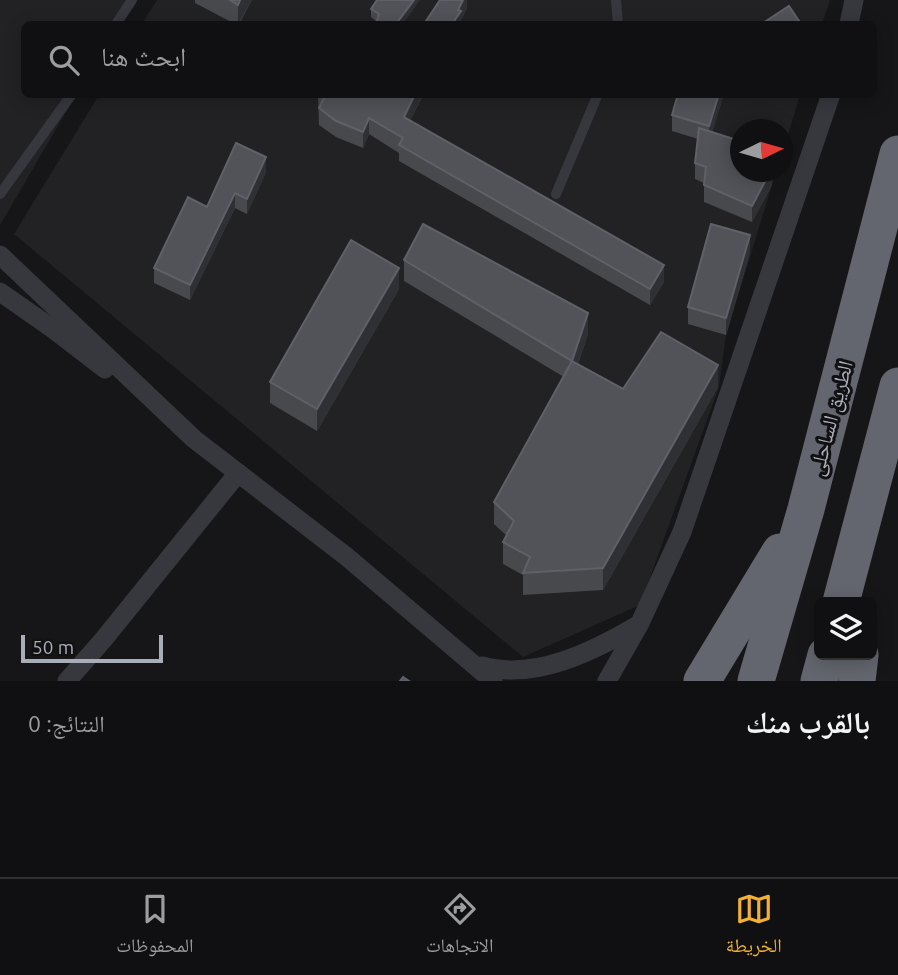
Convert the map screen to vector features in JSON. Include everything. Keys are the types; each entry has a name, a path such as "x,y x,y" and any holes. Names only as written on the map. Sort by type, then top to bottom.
{"highway":[{"name":"الطريق الساحلى","path":"756,681 806,509 898,154"},
{"path":"842,597 898,386"},
{"path":"867,597 887,432"},
{"path":"702,681 806,509"},
{"path":"819,681 825,660"},
{"path":"858,681 860,660"}],"street":[{"path":"850,21 854,0"},
{"path":"607,681 640,623 682,532 830,98"},
{"path":"0,255 194,439"},
{"path":"0,292 53,329 347,557 494,681"},
{"path":"68,681 238,474"},
{"path":"463,656 493,672 516,675 544,672 576,662 640,623"}],"lane":[{"path":"118,21 132,0"},
{"path":"615,0 618,21"},
{"path":"0,194 69,98"},
{"path":"556,194 596,98"}],"shaded area":[{"path":"0,0 131,0 119,21 21,21 21,98 74,98 0,225"},
{"path":"157,0 830,0 823,21 144,21"},
{"path":"97,98 799,98 793,119 730,119 730,182 773,182 726,335 719,387 640,605 523,657 14,234"}],"building":[{"path":"377,0 414,0 398,21 377,21 379,14 371,9"},
{"path":"440,0 463,0 458,10 461,11 454,21 426,21"},
{"path":"789,6 799,21 766,21"},
{"path":"324,98 413,98 404,117 664,265 650,289 399,145 403,138 369,118 363,132 336,121 319,108"},
{"path":"677,98 718,98 709,126 672,115"},
{"path":"699,128 730,138 730,182 765,182 752,206 704,185 706,167 695,163"},
{"path":"236,143 266,157 247,199 235,193 190,285 154,268 188,197 207,207"},
{"path":"423,224 588,313 572,361 404,260"},
{"path":"711,224 750,235 726,318 688,307"},
{"path":"351,240 399,268 317,409 270,382"},
{"path":"661,332 718,365 603,568 523,573 530,557 503,542 514,521 494,502 572,361 623,389"}]}
